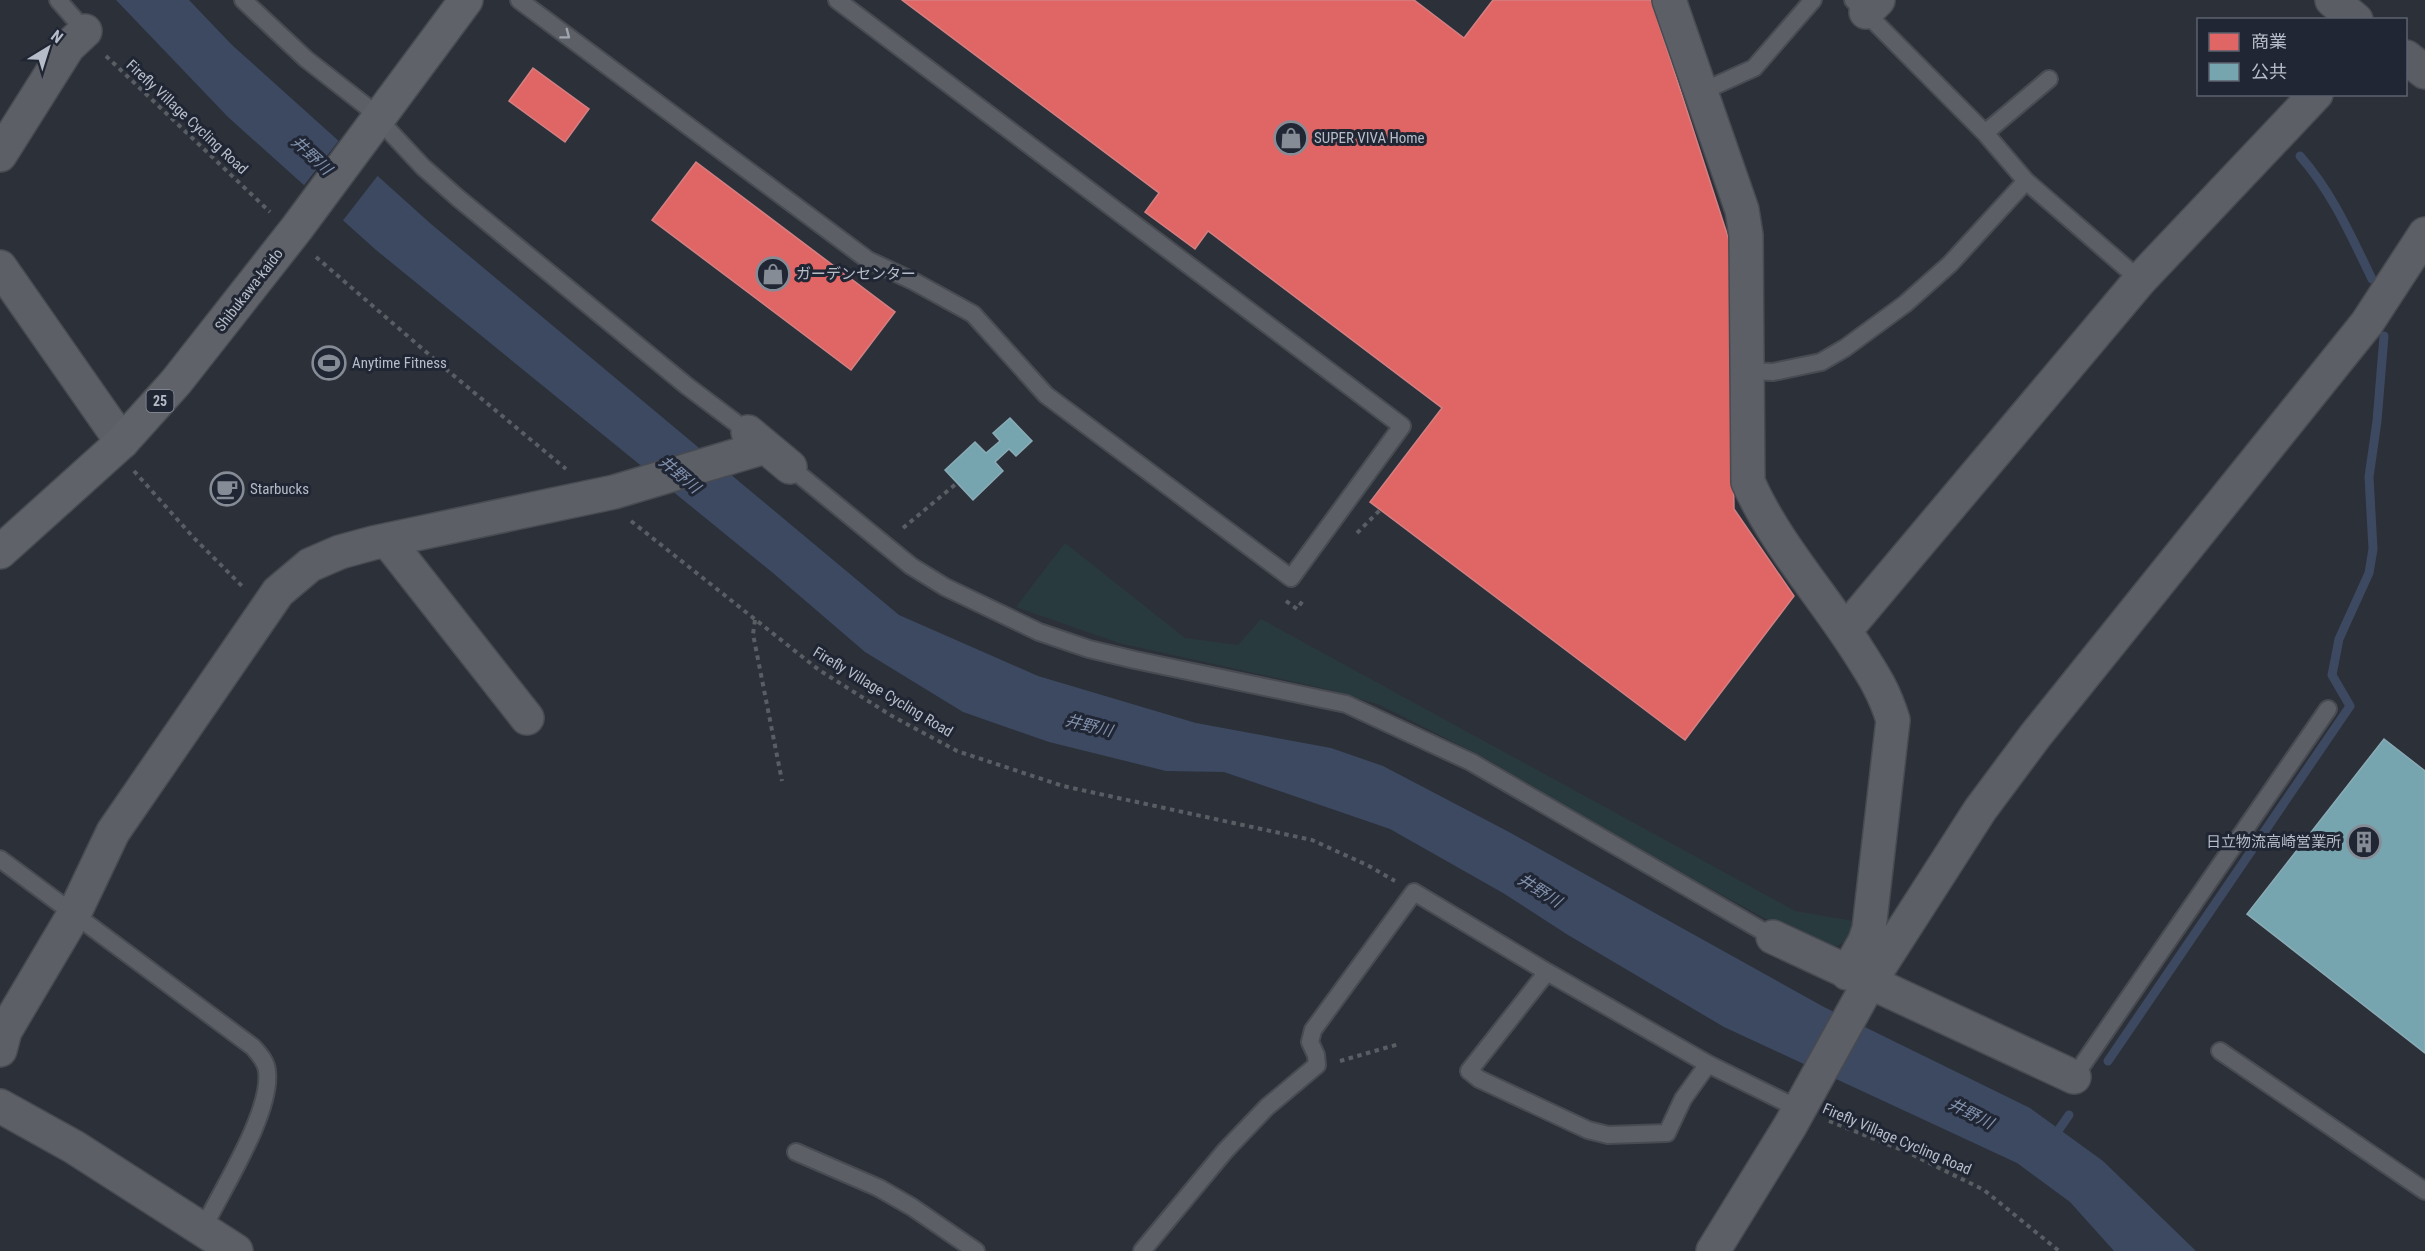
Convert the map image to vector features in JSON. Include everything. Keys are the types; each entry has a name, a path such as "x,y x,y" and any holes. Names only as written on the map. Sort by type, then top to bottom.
{"main road":[{"name":"Shibukawa-kaido","path":"0,552 126,454 176,382 295,232 466,0"}],"street":[{"path":"1670,0 1742,210 1746,235 1748,482 1758,504 1777,534 1843,627 1885,694 1893,720 1869,929 1859,983"},
{"path":"2332,0 2354,18"},
{"path":"0,155 68,47 85,31"},
{"path":"2407,58 2425,72"},
{"path":"1843,627 1854,620 2140,280 2314,96"},
{"path":"1713,1251 1809,1109 1859,983 1980,810 2035,736 2367,323 2425,234"},
{"path":"0,267 126,454"},
{"path":"0,1050 5,1031 73,916 113,832 278,592 310,565 340,552 387,540 621,505 756,443 790,467"},
{"path":"387,540 527,718"},
{"path":"1773,937 1859,983 2074,1077"},
{"path":"0,1106 74,1147 236,1251"}],"lane":[{"path":"58,0 85,31"},
{"path":"243,0 458,198 756,443"},
{"path":"519,0 868,260 943,296 973,314 1046,395 1291,578 1402,426 837,0"},
{"path":"1701,92 1754,68 1813,0"},
{"path":"1866,4 2026,181 2140,280"},
{"path":"1985,133 2049,79"},
{"path":"1747,372 1773,372 1821,362 1845,348 1905,304 1950,264 2026,181"},
{"path":"790,467 911,566 945,587 1039,632 1089,650 1357,708 1471,762 1773,937"},
{"path":"2074,1077 2328,709"},
{"path":"0,859 73,916 253,1047 263,1058 267,1070 267,1086 260,1116 209,1217 201,1228"},
{"path":"1142,1251 1226,1151 1268,1107 1317,1065 1316,1055 1310,1042 1313,1030 1414,892 1547,972 1708,1064 1809,1109"},
{"path":"1547,972 1469,1071 1479,1079 1588,1131 1608,1135 1667,1133 1683,1099 1708,1064"},
{"path":"2220,1051 2425,1191"},
{"path":"796,1152 879,1188 912,1207 976,1251"}],"path":[{"name":"Firefly Village Cycling Road","path":"85,31 142,92 295,232 321,262 573,475"},
{"path":"126,454 193,537 251,595"},
{"path":"886,546 892,538 957,483"},
{"name":"Firefly Village Cycling Road","path":"621,505 755,620 819,670 892,716 957,751 1063,786 1312,840 1367,865 1414,892"},
{"path":"1356,534 1380,510"},
{"path":"1278,595 1297,609 1309,592"},
{"path":"755,620 753,634 782,781"},
{"path":"1317,1065 1335,1063 1400,1044"},
{"name":"Firefly Village Cycling Road","path":"1809,1109 1907,1152 1984,1190 2059,1251"}],"shaded area":[{"path":"1065,543 1185,638 1238,645 1261,619 1795,911 1853,921 1848,940 1834,948 1766,919 1621,840 1485,758 1380,705 1331,690 1119,643 1016,607"}],"water":[{"name":"井野川","path":"116,0 189,0 232,45 431,224 899,615 1038,676 1196,723 1331,748 1383,766 1509,832 1824,1007 2030,1108 2103,1161 2196,1251 2114,1251 2070,1202 2017,1163 1724,1027 1568,935 1503,893 1390,829 1224,772 1166,771 1049,742 963,712 865,652 773,573 376,250 228,117"}],"pier":[{"path":"340,139 379,174 341,223 302,188"}],"building: 商業":[{"path":"902,0 1414,0 1464,38 1493,0 1651,0 1729,240 1734,509 1794,596 1685,740 1370,502 1442,408 1208,231 1195,249 1145,212 1159,193"},
{"path":"533,68 589,109 565,142 509,101"},
{"path":"696,162 895,312 851,370 652,220"}],"building: 公共":[{"path":"1010,418 1032,441 1016,456 1009,449 995,462 1003,471 973,500 945,470 975,442 986,453 1000,441 993,433"},
{"name":"日立物流高崎営業所","path":"2384,739 2425,771 2425,1053 2247,914"}],"waterway":[{"path":"2300,156 2331,199 2372,279"},
{"path":"2108,1061 2350,706 2332,675 2339,639 2369,573 2373,549 2369,477 2377,421 2384,336"},
{"path":"2053,1138 2069,1115"}],"place":[{"name":"SUPER VIVA Home","path":"1291,138"},
{"name":"ガーデンセンター","path":"773,274"},
{"name":"Anytime Fitness","path":"329,363"},
{"name":"Starbucks","path":"227,489"},
{"name":"日立物流高崎営業所","path":"2364,842"}]}
